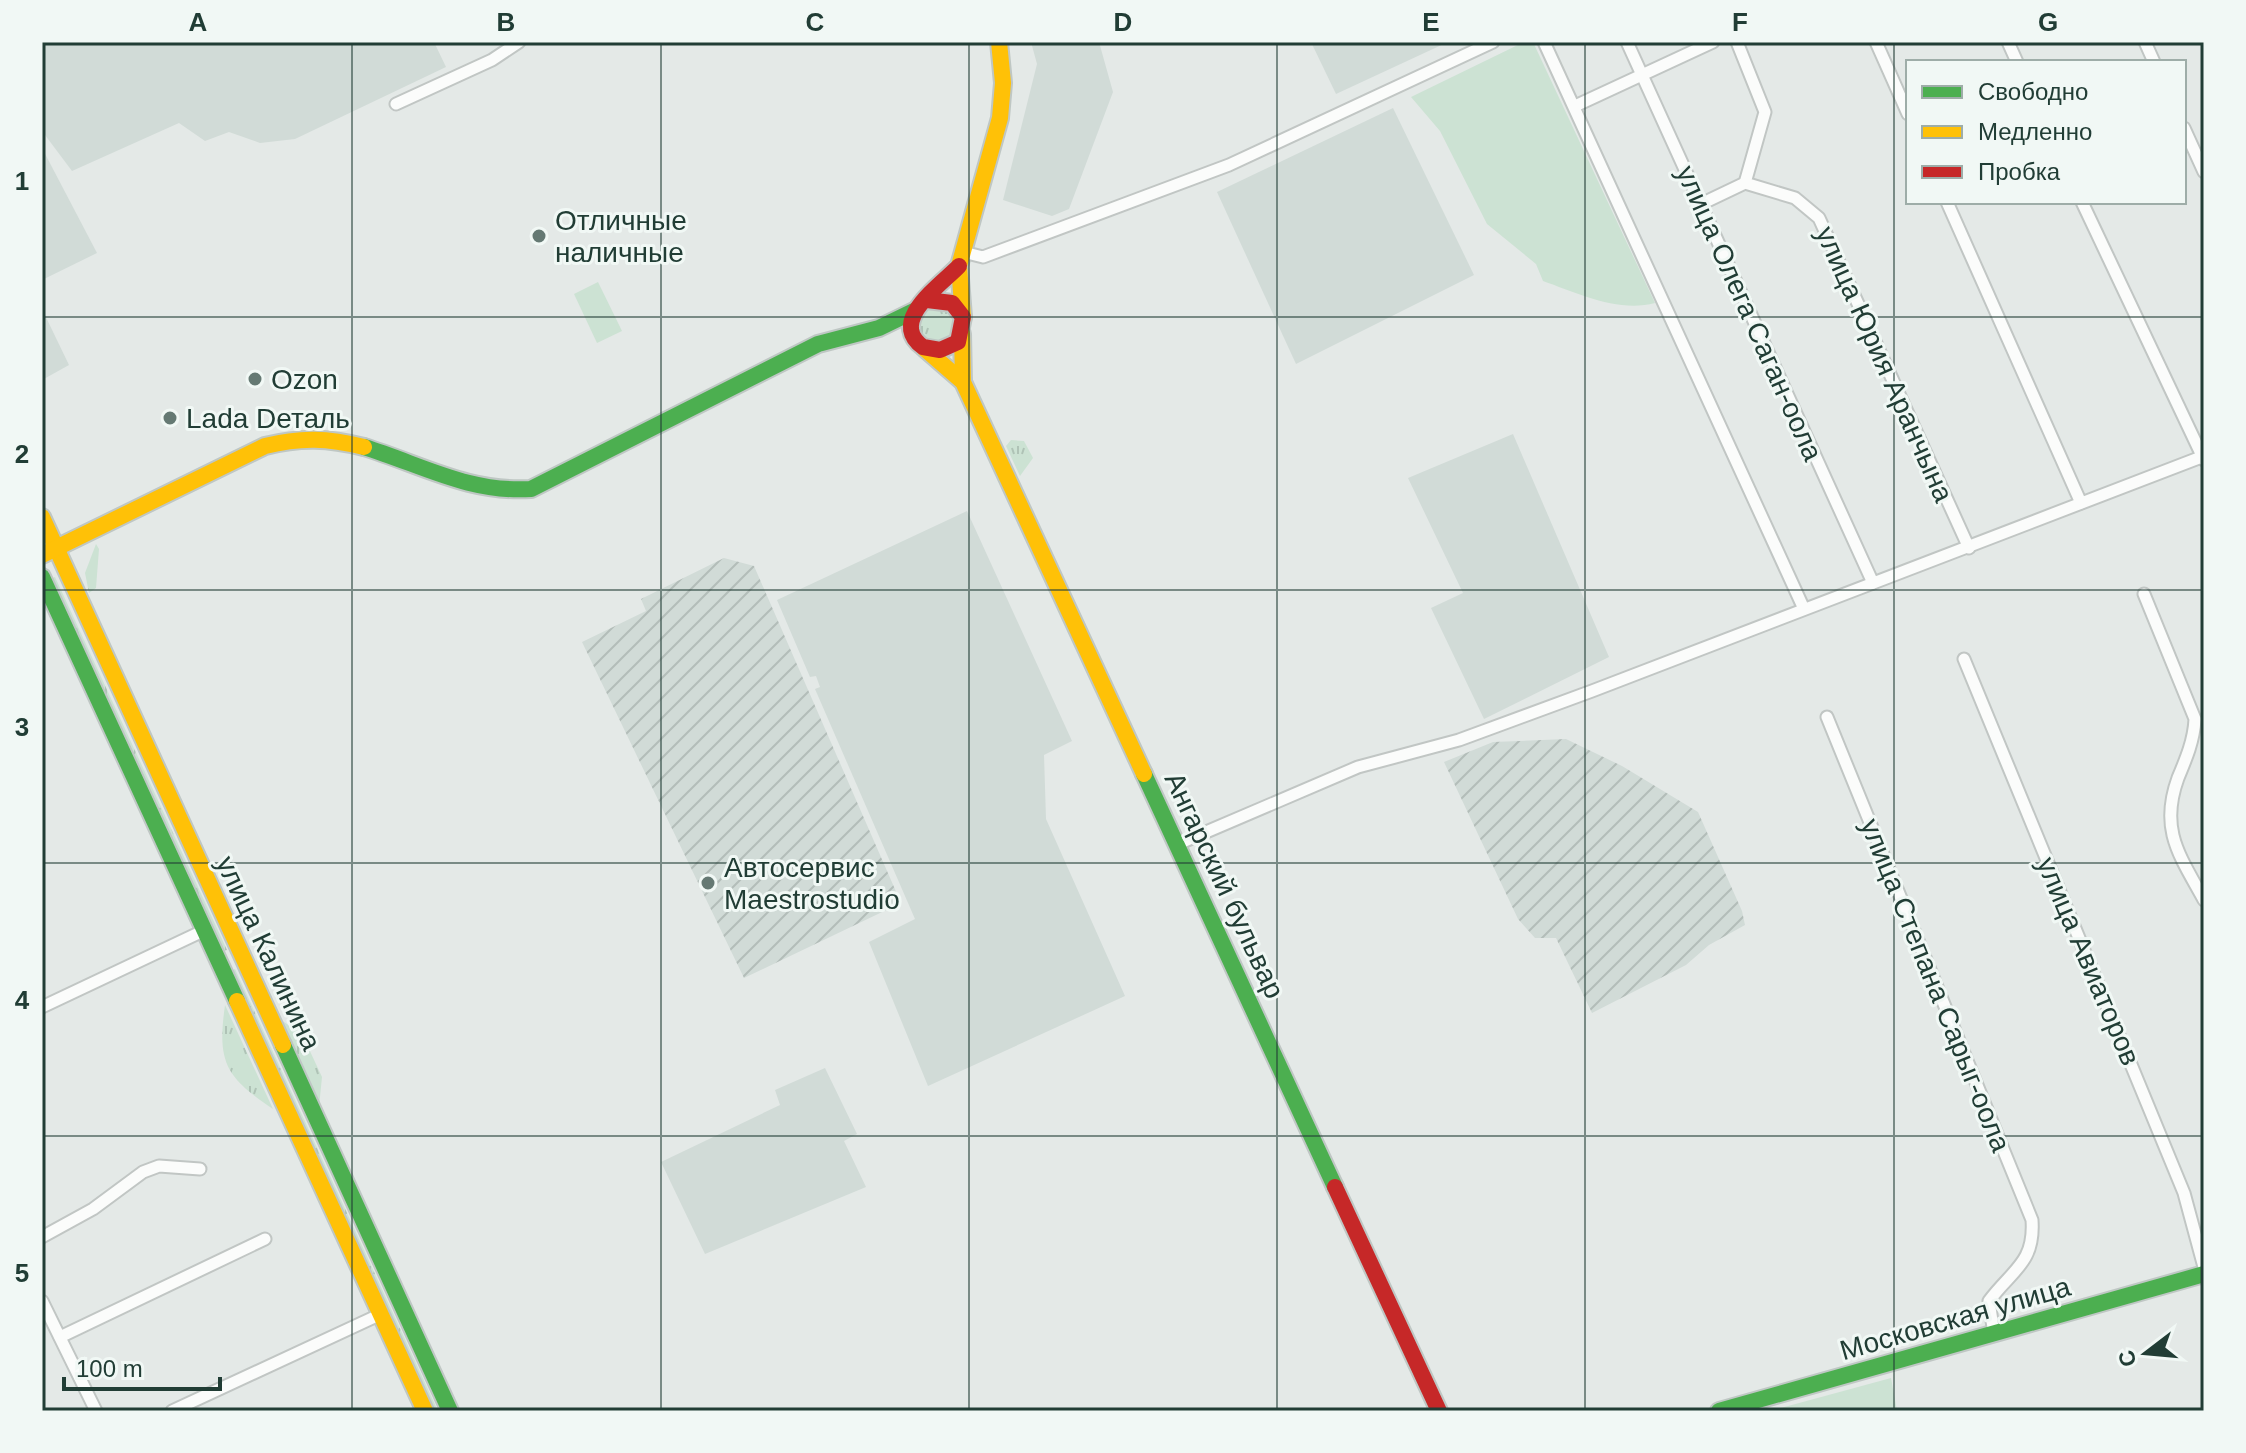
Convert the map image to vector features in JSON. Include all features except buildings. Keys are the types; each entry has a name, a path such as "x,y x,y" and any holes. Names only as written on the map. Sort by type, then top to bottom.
{"street":[{"path":"396,104 492,60 519,42"},
{"path":"922,347 910,328 921,306 961,259 1000,118 1003,68 999,42"},
{"path":"961,259 993,254 1132,199 1229,165 1493,42"},
{"path":"1544,42 1804,609"},
{"name":"улица Олега Саган-оола","path":"1627,42 1873,583"},
{"path":"1575,106 1713,42"},
{"path":"1701,204 1745,183 1765,112 1737,42"},
{"path":"1876,42 1906,110"},
{"path":"2186,132 2204,172"},
{"name":"улица Юрия Аранчына","path":"1745,183 1795,198 1819,218 1968,547"},
{"path":"1948,204 2081,503"},
{"path":"1178,844 1358,767 1459,740 2203,458 2083,204"},
{"name":"Ангарский бульвар","path":"961,259 963,382 1439,1411"},
{"path":"49,552 265,446 303,436 339,440 494,491 514,493 531,489 818,344 877,332 921,306 952,303 962,326 958,342 943,351 877,332"},
{"name":"Ангарский бульвар","path":"922,347 963,382"},
{"name":"улица Калинина","path":"42,517 49,552 244,963 450,1411"},
{"name":"улица Калинина","path":"42,577 425,1411"},
{"path":"2144,594 2195,719 2192,740 2172,793 2169,830 2204,900"},
{"name":"улица Авиаторов","path":"1964,659 2173,1164 2204,1267"},
{"name":"улица Степана Сарыг-оола","path":"1827,717 2032,1220 2033,1241 2029,1255 1989,1301 1994,1334"},
{"path":"42,1007 205,930"},
{"path":"224,971 244,963"},
{"path":"42,1237 93,1209 143,1172 159,1166 200,1169"},
{"path":"60,1337 265,1239"},
{"name":"Московская улица","path":"1719,1411 2204,1274"},
{"path":"42,1301 96,1411"},
{"path":"172,1411 381,1314"}],"shaded area":[{"path":"42,42 434,42 446,67 295,139 260,143 229,132 205,141 179,123 72,171 42,131"},
{"path":"1031,42 1099,42 1113,92 1069,209 1052,216 1003,200 1037,64"},
{"path":"1311,42 1448,42 1336,94"},
{"path":"1393,108 1474,275 1296,364 1217,192"},
{"path":"42,148 97,253 42,280"},
{"path":"42,309 69,365 42,380"},
{"path":"1513,434 1609,657 1484,719 1431,608 1463,593 1408,478"},
{"path":"967,511 1072,741 1044,755 1046,819 1125,996 928,1086 869,942 915,919 815,689 820,687 816,676 810,677 777,600"},
{"path":"724,558 754,566 901,903 744,978 582,642 646,611 641,599"},
{"path":"1566,739 1622,766 1698,812 1742,911 1745,925 1709,945 1686,965 1592,1013 1556,938 1535,938 1518,919 1444,762 1493,742"},
{"path":"825,1068 857,1134 844,1141 866,1187 705,1254 661,1162 780,1105 775,1090"}],"green space":[{"path":"1524,42 1533,42 1655,303 1612,304 1543,281 1536,264 1487,224 1440,131 1411,97"},
{"path":"598,282 622,331 597,343 574,294"},
{"path":"926,306 952,309 959,329 945,346 919,338 916,317"},
{"path":"1011,440 1024,441 1033,458 1020,476 1006,446"},
{"path":"96,544 99,549 96,588 89,593 85,573"},
{"path":"55,577 227,950 219,952 47,580"},
{"path":"235,969 438,1411 430,1411 228,972"},
{"path":"225,1005 273,1109 244,1087 228,1066 222,1041"},
{"path":"275,1016 302,1034 322,1077 319,1107"},
{"path":"1891,1378 1897,1411 1770,1411"}],"traffic: fast":[{"path":"364,447 466,482 487,487 531,489 818,344 879,328 914,311"},
{"path":"42,577 237,1001"},
{"path":"1144,774 1335,1187"},
{"path":"283,1045 450,1411"},
{"path":"1719,1411 2204,1274"}],"traffic: slow":[{"path":"963,317 959,266 1000,118 1003,83 999,42"},
{"path":"962,334 963,382"},
{"path":"925,349 963,382 1144,774"},
{"path":"42,555 265,446 314,440 364,447"},
{"path":"42,517 283,1045"},
{"path":"237,1001 425,1411"}],"traffic: jam":[{"path":"927,300 952,303 963,317 958,342 940,350 923,347 913,337 911,326 921,304 959,266"},
{"path":"1335,1187 1439,1411"}],"place":[{"name":"Отличные наличные","path":"539,236"},
{"name":"Ozon","path":"255,379"},
{"name":"Lada Dеталь","path":"170,418"},
{"name":"Автосервис Maestrostudio","path":"708,883"}]}
